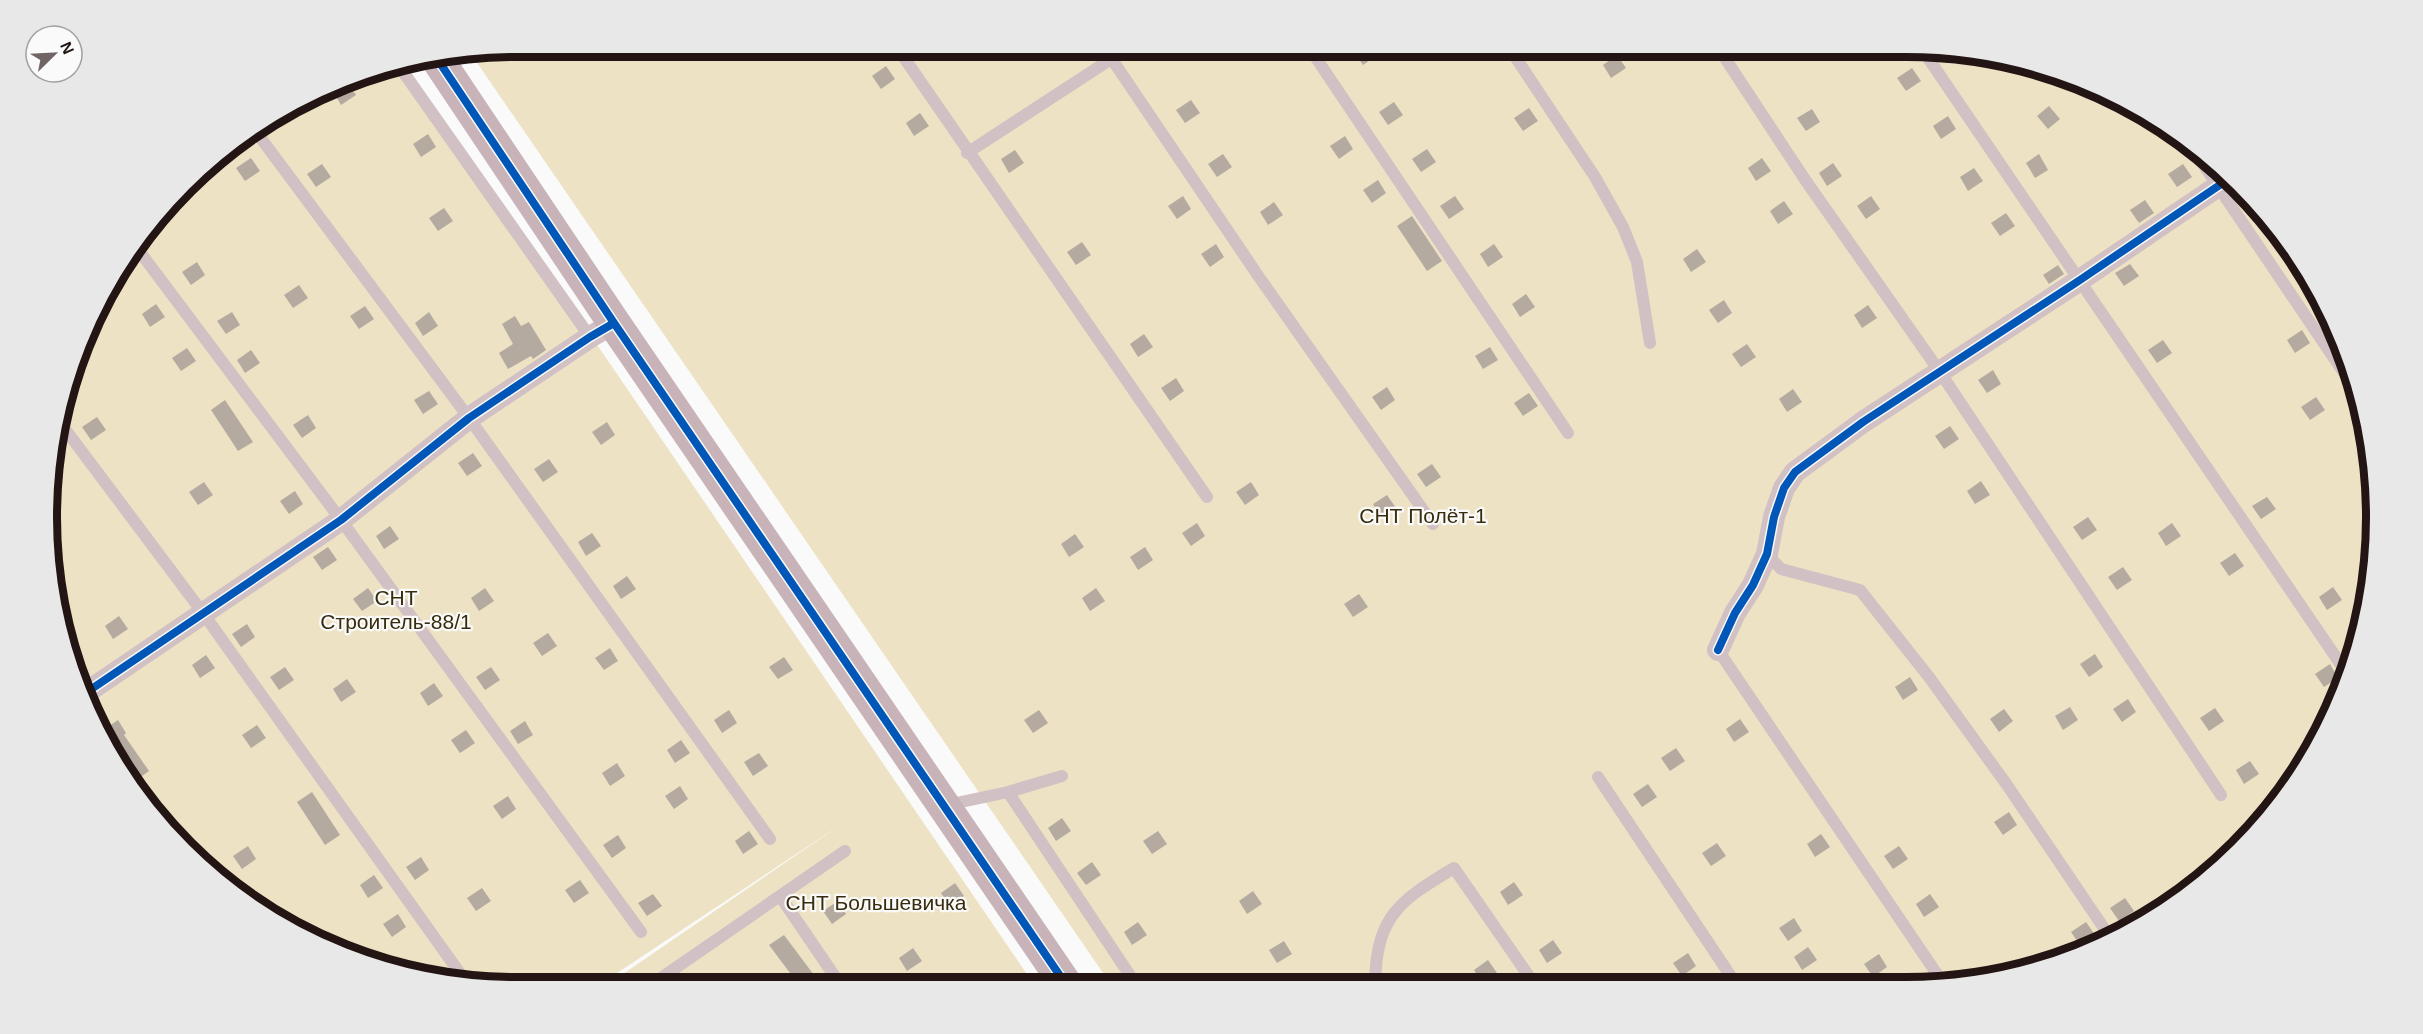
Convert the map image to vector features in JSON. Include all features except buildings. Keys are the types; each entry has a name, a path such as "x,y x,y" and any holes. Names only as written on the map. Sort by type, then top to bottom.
{"street":[{"path":"440,64 602,330 943,806 1061,977"},
{"path":"1718,650 1767,554 1774,517 1784,488 1795,472 1863,422 2080,280 2222,183"},
{"path":"91,690 341,519 469,418 602,330"}],"lane":[{"path":"903,57 967,153 1207,497"},
{"path":"967,153 1115,57"},
{"path":"1315,57 1568,433"},
{"path":"1515,57 1595,177 1623,227 1637,262 1650,343"},
{"path":"1724,57 1806,181 1940,372 2221,795"},
{"path":"1928,58 2342,666"},
{"path":"1112,59 1259,277 1432,524"},
{"path":"403,72 602,330"},
{"path":"259,136 469,418 770,839"},
{"path":"2229,190 2341,366"},
{"path":"141,253 341,519 641,932"},
{"path":"66,430 203,612 460,973"},
{"path":"1767,554 1781,569 1860,590 1929,677 2007,785 2106,931"},
{"path":"1718,650 1938,976"},
{"path":"943,806 1008,792 1062,776"},
{"path":"1598,777 1731,977"},
{"path":"1008,792 1131,977"},
{"path":"663,977 845,851"},
{"path":"1376,977 1379,943 1392,914 1414,892 1454,868 1529,977"},
{"path":"780,896 835,977"}],"green space":[{"name":"СНТ Полёт-1","path":"517,57 1906,57 1966,61 2054,81 2109,104 2162,135 2209,171 2252,214 2271,237 2304,287 2319,314 2342,369 2362,457 2366,517 2365,547 2357,607 2350,636 2342,665 2319,720 2271,797 2252,820 2209,863 2186,882 2136,915 2109,930 2054,953 1996,968 1936,976 1106,977 475,59"},
{"name":"СНТ Строитель-88/1","path":"410,70 1029,977 619,977 843,823 611,977 487,976 427,968 369,953 314,930 287,915 237,882 214,863 171,820 152,797 104,720 81,665 73,636 66,607 58,547 58,487 61,457 81,369 104,314 119,287 152,237 171,214 214,171 237,152 287,119 341,92 369,81"}],"cycle path":[{"path":"441,64 614,323 1061,977"},
{"path":"1718,650 1767,554 1774,517 1784,488 1795,472 1863,422 2080,280 2222,183"},
{"path":"91,690 341,520 469,418 614,323"}],"park label":[{"name":"СНТ Большевичка","path":"876,903"}]}
